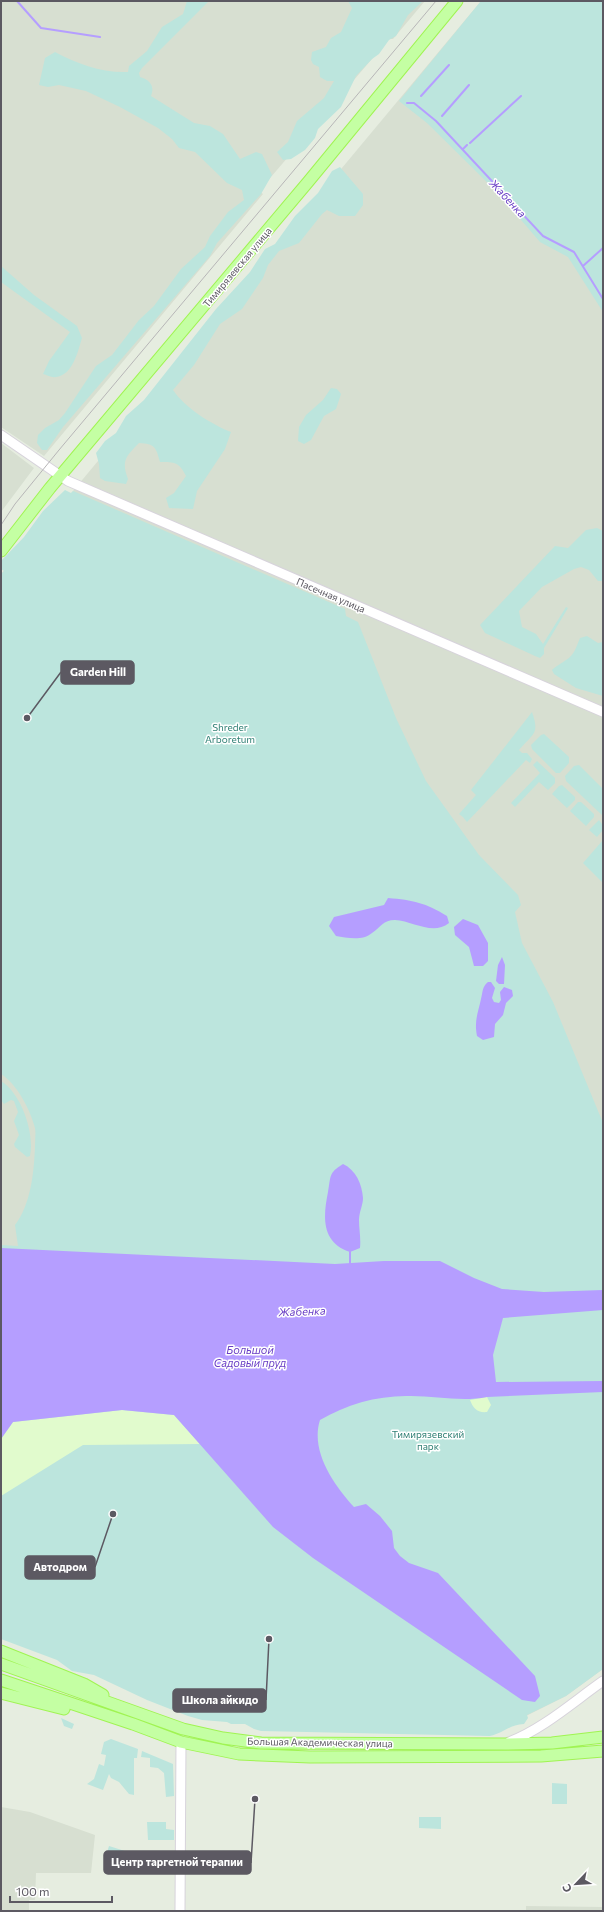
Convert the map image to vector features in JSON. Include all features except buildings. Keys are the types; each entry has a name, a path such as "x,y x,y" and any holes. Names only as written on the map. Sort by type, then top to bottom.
{"main road":[{"name":"Тимирязевская улица","path":"1,551 60,476 298,194 457,1"},
{"name":"Тимирязевская улица","path":"1,544 15,532"},
{"path":"1,1651 84,1684 131,1711"},
{"name":"Большая Академическая улица","path":"1,1664 183,1729 223,1738 261,1743 506,1744 552,1743 603,1737"},
{"name":"Большая Академическая улица","path":"1,1680 181,1742 222,1752 254,1756 541,1756 603,1751"},
{"path":"1,1693 132,1724"}],"street":[{"name":"Пасечная улица","path":"1,435 60,476 603,712"},
{"path":"506,1744 520,1738 542,1724 603,1681"},
{"path":"542,1724 539,1731 539,1737 552,1743"},
{"path":"180,1911 181,1742"}],"shaded area":[{"path":"1,1 425,1 393,39 389,39 259,191 263,194 44,456 1,427"},
{"path":"481,1 603,1 603,1669 566,1696 526,1716 1,1508 1,574 73,491"},
{"path":"1,443 34,468 1,512"},
{"path":"1,1807 30,1812 95,1835 91,1873 36,1873 35,1900 29,1900 29,1911 1,1911"},
{"path":"526,1906 603,1907 603,1911 526,1911"}],"green space":[{"path":"187,1 209,1 142,68 139,73 140,77 151,84 151,96 194,123 210,126 223,134 240,159 256,152 262,154 272,175 261,194 217,243 210,256 63,427 47,450 42,450 37,443 38,435 45,428 59,420 96,366 112,355 139,320 154,306 181,269 205,247 210,236 228,212 244,200 242,190 227,183 195,152 179,148 172,139 158,128 120,107 86,91 59,85 48,87 39,85 45,58 55,52 90,67 108,71 128,72 129,66 147,51 162,27 183,14"},
{"path":"348,1 423,1 408,15 396,36 389,40 379,54 372,59 356,76 341,107 318,129 315,138 305,150 291,159 283,160 277,152 288,142 297,121 324,98 334,81 327,81 320,77 319,67 313,64 311,60 312,52 326,47 331,38 341,32 352,8"},
{"path":"481,1 603,1 603,312 568,257 540,242 498,193 427,123 399,101"},
{"path":"340,167 363,194 363,205 355,216 339,216 327,210 322,214 299,243 279,251 268,265 263,278 242,309 220,324 194,365 173,390 184,403 199,415 215,425 231,432 225,449 197,491 193,509 169,508 166,498 174,493 186,476 179,465 169,462 160,462 156,450 152,445 139,443 128,455 125,463 128,479 126,484 105,481 100,478 99,464 96,453 105,441 116,433 126,416 144,400 216,309 250,272 265,249 275,244 295,216 318,193 332,171"},
{"path":"1,266 34,295 77,326 82,338 79,349 71,367 62,375 53,377 43,374 49,361 70,332 1,282"},
{"path":"331,388 337,389 341,394 336,409 324,416 311,440 304,444 298,441 299,427 306,415 323,400"},
{"path":"65,490 71,493 73,491 345,609 346,616 358,622 396,718 426,781 479,855 518,895 521,905 515,912 522,943 553,1002 603,1123 603,1669 566,1696 527,1715 528,1718 524,1724 514,1726 495,1735 261,1731 245,1724 231,1724 227,1722 202,1720 147,1700 94,1675 72,1671 57,1660 1,1639 1,1245 18,1246 15,1225 25,1207 31,1187 34,1166 35,1128 26,1105 17,1090 7,1078 1,1074 1,574 4,571 1,569 1,561 24,537 43,511"},
{"path":"597,528 603,531 603,581 598,581 589,570 581,567 574,569 542,587 519,611 522,627 536,634 543,644 566,607 568,608 544,648 544,654 540,658 485,633 480,625 555,546 568,548 586,530"},
{"path":"587,636 598,643 603,642 603,696 576,688 554,674 552,670 571,656 580,638"},
{"path":"532,712 535,725 534,733 519,750 522,753 527,753 532,759 530,763 526,760 467,822 459,814 476,795 471,790"},
{"path":"544,734 569,757 569,763 560,773 556,773 532,749 531,745"},
{"path":"537,761 555,778 555,783 548,790 539,782 515,807 511,803 540,773 533,765"},
{"path":"579,765 603,789 603,816 566,781 565,776 574,766"},
{"path":"562,785 575,797 575,800 567,808 552,794 559,786"},
{"path":"578,802 581,802 594,814 594,817 586,826 570,811"},
{"path":"599,820 602,824 603,830 597,837 589,830"},
{"path":"603,840 603,883 583,863"},
{"path":"1,1081 15,1095 25,1114 30,1136 30,1156 27,1157 15,1147 14,1144 19,1135 14,1121 18,1112 14,1101 11,1100 4,1104 1,1100"},
{"path":"61,1718 74,1724 72,1729 64,1726"},
{"path":"111,1739 138,1749 137,1758 134,1758 134,1795 129,1794 119,1782 111,1778 109,1774 103,1790 87,1784 94,1779 99,1764 104,1766 106,1755 101,1754 104,1742"},
{"path":"142,1751 173,1764 174,1796 166,1797 164,1773 158,1768 150,1767 150,1758 141,1757"},
{"path":"552,1783 567,1784 567,1804 552,1804"},
{"path":"419,1817 441,1817 441,1829 419,1828"},
{"path":"147,1822 166,1822 166,1829 174,1830 174,1840 148,1840"},
{"path":"109,1846 128,1852 124,1868 104,1862"}],"sand":[{"path":"487,1397 491,1405 487,1412 481,1412 476,1409 470,1400"},
{"path":"122,1410 174,1415 200,1444 83,1445 1,1496 1,1439 13,1422"}],"water":[{"path":"388,898 412,901 426,905 447,916 449,923 443,927 430,928 402,921 391,920 368,936 360,938 345,938 336,936 329,926 334,917 384,905"},
{"path":"463,919 478,925 488,943 488,961 483,966 474,966 469,947 455,935 454,927"},
{"path":"502,957 505,965 504,984 499,984 496,981 498,965"},
{"path":"488,982 491,982 495,988 492,998 494,1002 499,1003 501,1000 500,992 504,987 512,990 513,996 506,1003 503,1015 495,1024 494,1037 483,1040 477,1036 476,1021 483,989"},
{"path":"343,1164 348,1167 358,1178 363,1198 359,1217 360,1248 350,1252 341,1248 334,1242 326,1228 325,1219 326,1201 330,1179 332,1173"},
{"name":"Большой Садовый пруд","path":"1,1248 335,1264 384,1261 440,1261 474,1278 502,1289 544,1292 603,1290 603,1310 503,1318 493,1355 496,1382 603,1381 603,1392 468,1399 421,1396 387,1397 352,1405 330,1414 320,1420 318,1432 318,1444 326,1467 346,1498 354,1507 366,1504 380,1516 392,1531 394,1548 400,1556 409,1563 438,1573 535,1676 540,1696 535,1702 522,1700 313,1558 273,1527 174,1415 122,1410 13,1422 1,1439"}],"waterway":[{"path":"17,1 41,28 100,37"},
{"path":"421,96 449,65"},
{"path":"442,116 469,85"},
{"path":"470,143 521,96"},
{"name":"Жабенка","path":"407,103 414,103 436,121 543,236 574,252 603,299"},
{"name":"Жабенка","path":"463,149 467,145"},
{"path":"583,266 603,248"},
{"path":"350,1252 350,1264"}],"tram line":[{"path":"1,525 15,504 59,450 436,1"}],"place":[{"name":"Garden Hill","path":"27,718"},
{"name":"Автодром","path":"113,1514"},
{"name":"Школа айкидо","path":"269,1639"},
{"name":"Центр таргетной терапии","path":"255,1799"}],"park label":[{"name":"Shreder Arboretum","path":"230,732"},
{"name":"Тимирязевский парк","path":"428,1440"}]}
